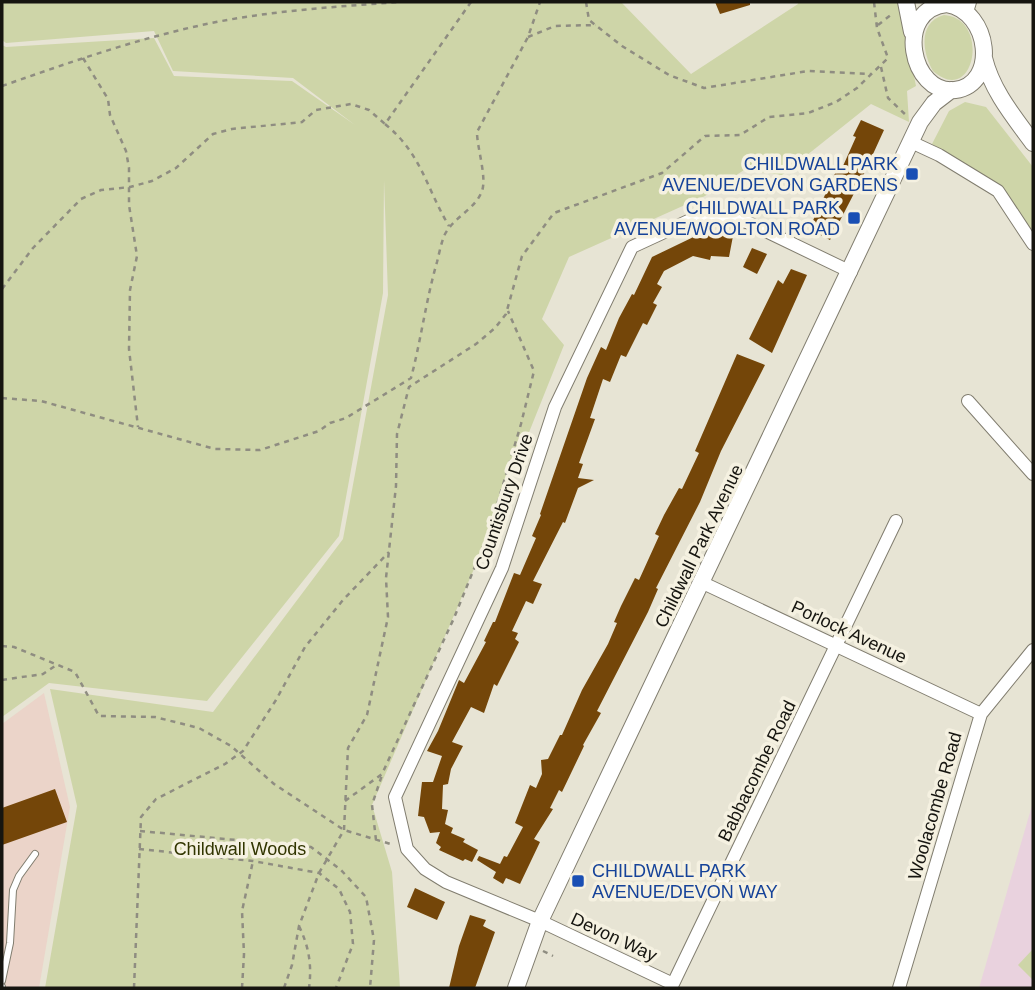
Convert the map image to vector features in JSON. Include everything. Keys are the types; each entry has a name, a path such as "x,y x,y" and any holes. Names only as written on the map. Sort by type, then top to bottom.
{"street":[{"path":"913,38 919,19 933,4 968,7 978,27 991,78 1005,106 1033,143"},
{"path":"900,7 913,38 920,68 929,83 939,88 986,92 1005,106"},
{"path":"958,89 979,74 984,56"},
{"name":"Childwall Park Avenue","path":"919,124 924,101 920,68"},
{"name":"Childwall Park Avenue","path":"516,988 540,921 851,272 919,124 934,103 958,89"},
{"path":"911,142 939,155 998,191 1033,244"},
{"name":"Countisbury Drive","path":"407,849 395,797 502,568 555,407 632,247 699,216 747,222 851,272"},
{"path":"968,401 1033,474"},
{"name":"Babbacombe Road","path":"672,986 896,521"},
{"name":"Porlock Avenue","path":"702,583 981,714"},
{"name":"Woolacombe Road","path":"900,988 981,714 1033,650"},
{"path":"407,849 425,869 446,882 540,921"},
{"name":"Devon Way","path":"540,921 672,986"}],"lane":[{"path":"2,981 10,943 13,890 19,876 36,854"}],"path":[{"path":"2,80 4,85 83,58 203,25 312,8 398,2"},
{"path":"385,124 471,2"},
{"path":"284,988 292,965 299,926 319,873 344,830 348,748 367,715 388,617 386,578 396,486 397,434 420,345 428,293 445,235 471,208 483,190 477,132 528,37 540,2"},
{"path":"586,2 589,20 622,46 669,75 704,88 808,71 871,74"},
{"path":"409,387 495,328 507,309 522,256 554,213 662,173 705,136 740,135 769,117 808,113 836,102 857,88 888,58 877,26 874,2"},
{"path":"877,26 900,7"},
{"path":"528,37 555,26 596,25"},
{"path":"83,58 108,99 110,115 126,151 129,205 137,256 130,290 129,349 138,427"},
{"path":"880,65 888,98 919,124"},
{"path":"2,289 33,248 81,199 101,190 152,181 176,168 213,134 232,129 302,122 316,110 351,104 369,110 400,136 426,174 435,202 450,227"},
{"path":"376,840 372,805 382,774 454,618 489,532 521,424 534,371 507,309"},
{"path":"2,398 41,401 215,449 260,450 319,431 411,378"},
{"path":"134,988 141,817 156,799 225,764 240,753 276,700 306,647 343,600 389,552"},
{"path":"2,646 14,647 75,672 99,716 155,718 198,728 232,746 274,784 344,830 407,849"},
{"path":"2,680 43,674 58,663"},
{"path":"345,801 382,774"},
{"path":"140,831 312,847 341,870 366,897 374,940 370,988"},
{"path":"139,849 253,862 319,873 339,889 350,912 353,944 336,988"},
{"path":"242,988 242,911 253,862"},
{"path":"299,926 308,945 311,971 309,988"}],"shaded area":[{"path":"44,693 70,807 39,988 2,988 2,724"},
{"path":"1033,802 1033,988 979,988"}],"green space":[{"name":"Childwall Woods","path":"2,2 621,2 691,74 798,2 899,2 916,86 907,91 909,122 871,104 782,175 744,170 705,196 569,257 542,319 564,345 477,562 372,805 392,872 400,988 45,988 77,806 50,689 213,712 343,539 388,295 384,180 383,293 339,536 207,701 49,683 2,717 2,45 6,47 154,38 174,76 292,81 355,125 293,78 173,71 154,31 6,43 2,40"},
{"path":"944,15 959,20 968,30 972,44 972,58 967,70 959,78 947,79 933,71 926,55 926,31 930,24"},
{"path":"965,102 986,107 1033,167 1033,232 1002,187 932,144 949,111"},
{"path":"1033,949 1033,980 1018,965"}],"building":[{"path":"715,2 750,2 750,5 720,14"},
{"path":"861,120 884,130 830,240 809,229 839,165 843,166"},
{"path":"706,231 733,236 729,257 711,256 710,260 693,256 664,271 657,284 662,287 653,303 657,305 647,325 643,323 626,357 621,355 610,382 603,379 590,418 595,419 579,463 583,464 578,478 594,480 578,488 565,523 563,522 533,581 542,584 533,604 526,601 512,631 518,633 515,639 519,642 497,686 494,684 484,713 471,707 452,742 463,746 451,769 448,784 443,785 442,809 448,810 445,824 453,828 451,833 465,839 463,842 478,850 472,862 465,859 463,861 439,850 441,847 436,843 440,832 430,833 424,817 418,816 422,782 433,782 442,756 427,751 459,680 464,683 486,642 484,641 495,622 514,573 520,575 536,538 532,536 587,378 601,347 606,350 619,318 632,294 634,295 652,257"},
{"path":"752,248 767,254 757,274 743,267"},
{"path":"791,269 807,275 772,353 749,339 778,280 783,284"},
{"path":"737,354 765,365 656,588 658,589 648,612 597,711 601,713 562,792 559,790 550,808 553,809 534,839 540,842 520,884 506,878 503,884 493,878 496,872 477,860 479,856 500,864 504,856 507,857 523,827 515,823 530,785 536,788 542,774 541,760 548,759 562,735 582,690 608,644 621,606 635,578 639,580 659,536 655,534 679,488 682,489 699,453 695,451"},
{"path":"55,789 67,822 2,845 2,808"},
{"path":"415,888 445,902 437,920 407,907"},
{"path":"470,915 486,920 483,926 495,932 475,988 449,988 459,946"}],"place":[{"name":"CHILDWALL PARK AVENUE/DEVON GARDENS","path":"912,174"},
{"name":"CHILDWALL PARK AVENUE/WOOLTON ROAD","path":"854,218"},
{"name":"CHILDWALL PARK AVENUE/DEVON WAY","path":"578,881"}]}
